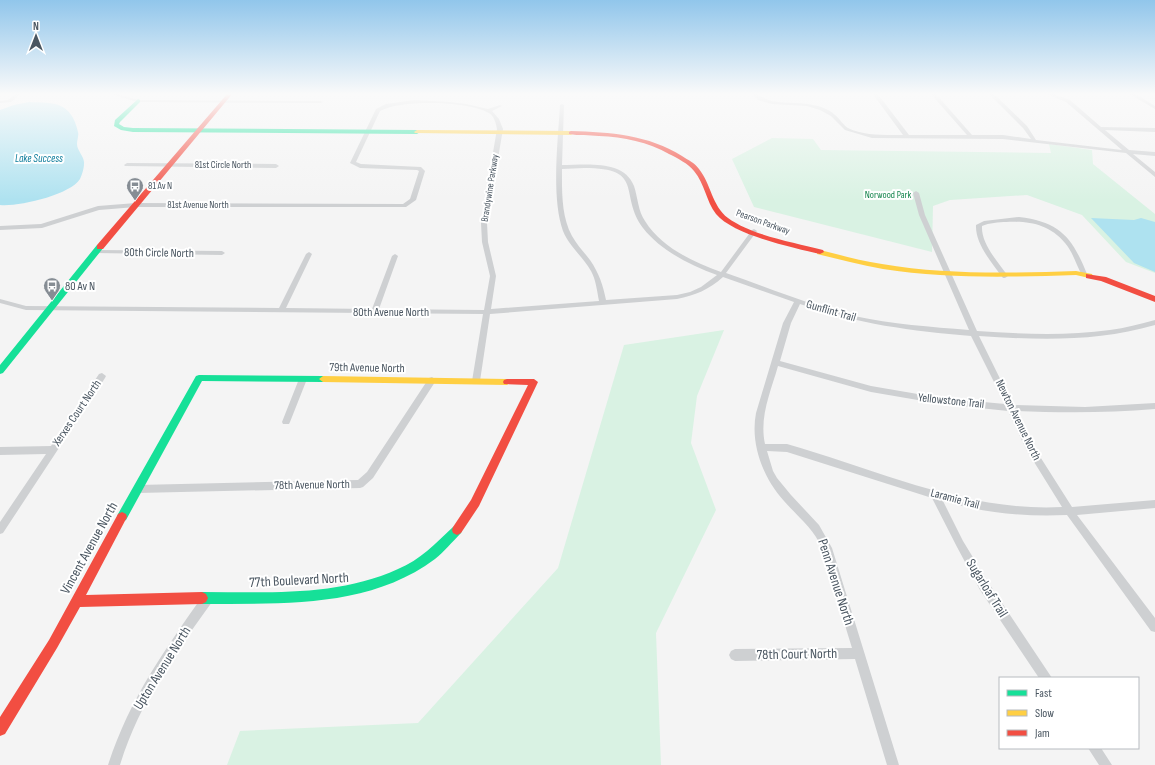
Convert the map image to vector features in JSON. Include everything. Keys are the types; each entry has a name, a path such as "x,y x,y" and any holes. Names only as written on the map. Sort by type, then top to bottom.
{"street":[{"name":"Pearson Parkway","path":"122,129 133,130 499,132 621,135 647,141 670,150 696,169 706,185 710,202 718,214 735,225 835,257 895,270 948,274 1006,276 1064,272 1084,274 1117,284 1155,300"},
{"path":"561,129 560,202 563,221 571,240 592,268 597,278 603,303"},
{"path":"848,129 854,132 878,136 971,137 1034,140 1106,150 1155,154"},
{"path":"901,129 907,136"},
{"path":"964,129 971,137"},
{"path":"1026,129 1034,140"},
{"path":"1100,129 1155,175"},
{"path":"1119,129 1155,130"},
{"path":"0,371 4,361 52,308 96,252 200,130"},
{"name":"81st Avenue North","path":"0,228 42,226 98,208 136,205 399,207 409,204 413,200 422,169 413,166 354,165 353,161 367,132"},
{"name":"Brandywine Parkway","path":"476,381 493,276 485,242 484,223 499,132"},
{"path":"847,136 854,132"},
{"name":"81st Circle North","path":"127,165 276,166"},
{"name":"Gunflint Trail","path":"561,166 602,168 622,174 632,186 639,216 654,237 684,258 722,274 828,311 882,324 910,328 1031,337 1071,336 1124,330 1155,322"},
{"name":"Newton Avenue North","path":"916,193 922,215 974,333 1030,446 1068,510 1155,627"},
{"path":"1006,276 991,257 978,233 979,225 984,223 1033,220 1050,225 1061,234 1078,259 1084,274"},
{"name":"80th Avenue North","path":"0,301 26,308 488,312 688,296 707,289 722,274 754,231"},
{"name":"80th Circle North","path":"96,252 222,253"},
{"path":"281,311 309,254"},
{"path":"374,312 395,256"},
{"name":"Penn Avenue North","path":"798,301 787,323 758,422 762,447 770,473 775,482 816,526 822,536 892,765"},
{"name":"Yellowstone Trail","path":"775,362 901,395 956,402 1062,410 1101,410 1155,406"},
{"name":"Xerxes Court North","path":"0,530 102,376"},
{"name":"79th Avenue North","path":"199,378 534,382"},
{"name":"Vincent Avenue North","path":"0,729 34,676 77,601 199,378"},
{"path":"286,422 303,379"},
{"name":"78th Avenue North","path":"138,489 360,484 370,476 432,380"},
{"name":"77th Boulevard North","path":"77,601 349,592 372,587 394,579 434,554 463,522 534,382"},
{"name":"Laramie Trail","path":"762,447 787,448 935,494 976,505 1001,509 1026,512 1155,504"},
{"name":"Xerxes Court North","path":"0,451 52,450"},
{"name":"Sugarloaf Trail","path":"935,494 960,544 984,586 1045,677"},
{"name":"Upton Avenue North","path":"114,765 132,716 148,684 209,597"},
{"name":"78th Court North","path":"735,655 859,654"},
{"path":"1095,749 1106,765"}],"green space":[{"name":"Norwood Park","path":"772,138 813,139 821,150 1051,153 1049,144 1092,150 1093,164 1155,214 1155,273 1126,262 1082,215 1027,195 950,200 933,206 932,252 754,207 732,159"},
{"path":"724,330 697,396 691,443 716,510 656,633 661,765 227,765 240,731 418,723 558,568 624,345"}],"water":[{"name":"Lake Success","path":"0,129 77,129 77,147 84,161 84,166 80,179 74,185 55,195 43,199 19,204 0,205"},
{"path":"1091,218 1134,220 1141,218 1155,222 1155,272 1134,263"}],"traffic: fast":[{"path":"122,129 417,132"},
{"path":"0,371 100,247"},
{"path":"122,517 199,378 323,379"},
{"path":"202,598 306,596 340,592 372,585 403,573 431,555 457,530"}],"traffic: slow":[{"path":"417,132 571,133"},
{"path":"820,252 883,267 915,271 979,275 1076,273 1089,276"},
{"path":"323,379 507,382"}],"traffic: jam":[{"path":"100,247 201,129"},
{"path":"571,133 601,134 631,138 659,146 696,169 701,176 715,208 725,219 757,234 820,252"},
{"path":"1089,276 1103,279 1155,299"},
{"path":"457,530 475,503 534,382 507,382"},
{"path":"0,729 53,644 122,517"},
{"path":"77,601 202,598"}],"place":[{"name":"81 Av N","path":"135,201"},
{"name":"80 Av N","path":"52,301"}]}
